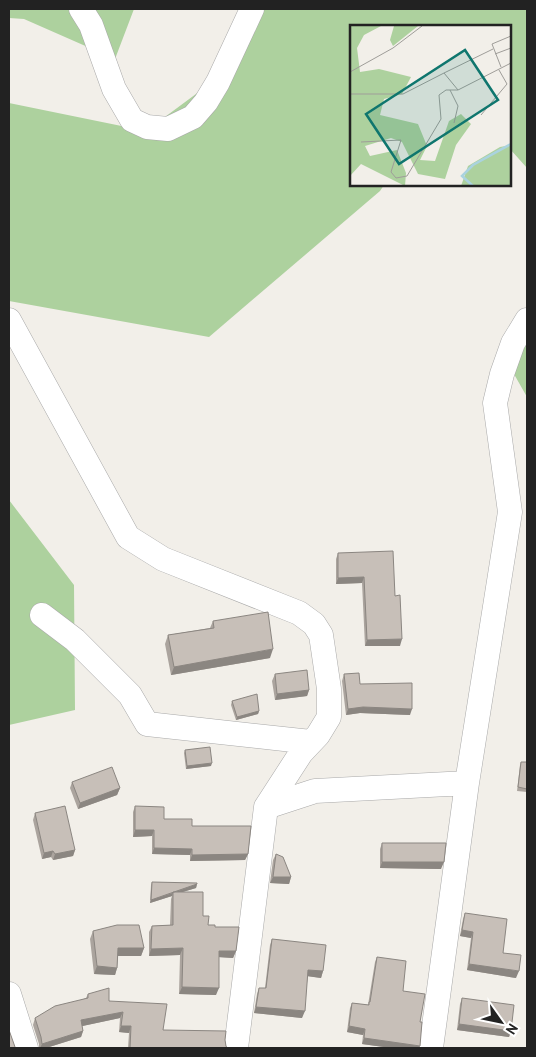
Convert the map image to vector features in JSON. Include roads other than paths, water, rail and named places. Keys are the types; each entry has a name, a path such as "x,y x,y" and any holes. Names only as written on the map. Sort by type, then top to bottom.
{"street":[{"path":"81,9 91,25 114,89 132,120 146,127 168,129 192,117 206,102 218,82 252,9"},
{"path":"9,320 128,537 163,560 299,613 314,624 321,635 329,689 329,717 318,735 301,754 266,807 236,1048"},
{"path":"431,1048 467,783 510,512 495,403 502,374 513,343 527,320"},
{"path":"42,615 75,640 130,696 147,724 312,742"},
{"path":"266,807 315,791 467,783"},
{"path":"9,994 26,1048"}]}
